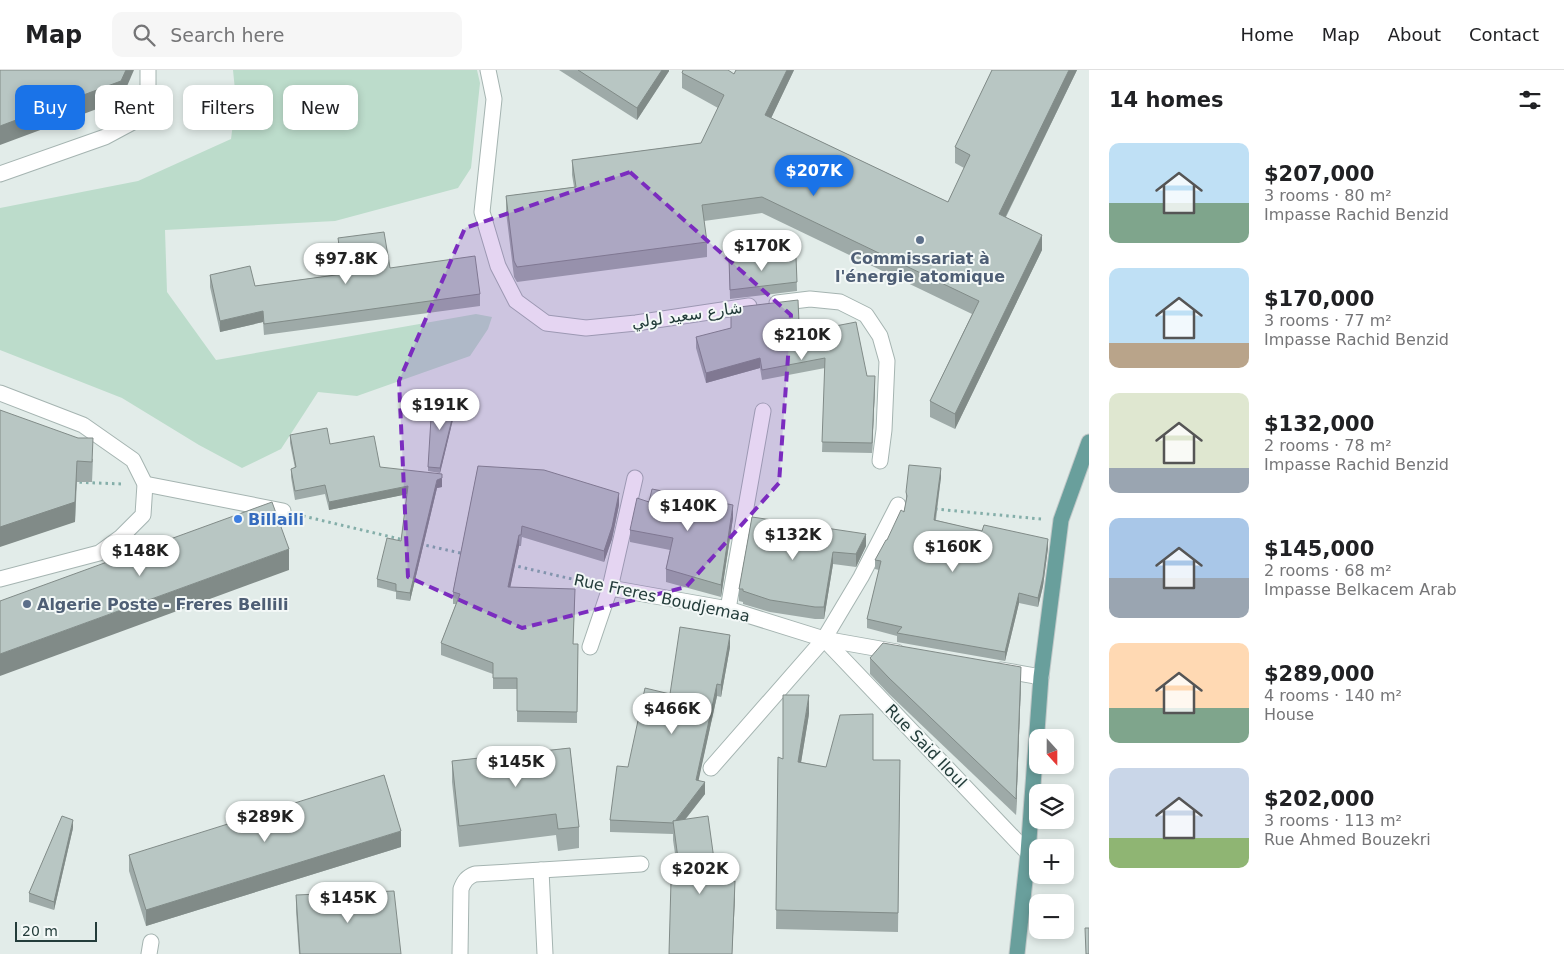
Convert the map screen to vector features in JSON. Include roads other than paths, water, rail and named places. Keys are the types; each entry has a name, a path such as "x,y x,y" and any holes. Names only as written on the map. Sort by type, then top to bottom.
{"main road":[{"path":"1017,954 1028,853 1041,677 1061,520 1089,442"}],"street":[{"path":"0,174 105,137 133,122 148,99 148,70"},
{"name":"شارع سعيد لولي","path":"488,70 494,99 482,212 498,266 516,301 546,323 586,328 636,324 725,308 810,299 840,302 866,315 880,336 887,361 880,461"},
{"path":"0,393 83,425 133,460 145,484 143,515 121,537 99,553 0,579"},
{"path":"728,609 763,410"},
{"path":"590,646 610,588 634,478"},
{"path":"145,484 283,511"},
{"path":"711,768 824,639 861,577 898,506"},
{"name":"Rue Freres Boudjemaa","path":"610,588 728,609 824,639 909,654"},
{"name":"Rue Said Iloul","path":"824,639 1028,853"},
{"path":"985,667 1041,677"},
{"path":"460,954 461,889 468,877 475,874 641,864"},
{"path":"541,870 545,954"}],"place":[{"name":"Commissariat à l'énergie atomique","path":"920,240"},
{"name":"Billaili","path":"238,519"},
{"name":"Algerie Poste - Freres Bellili","path":"27,604"}]}
